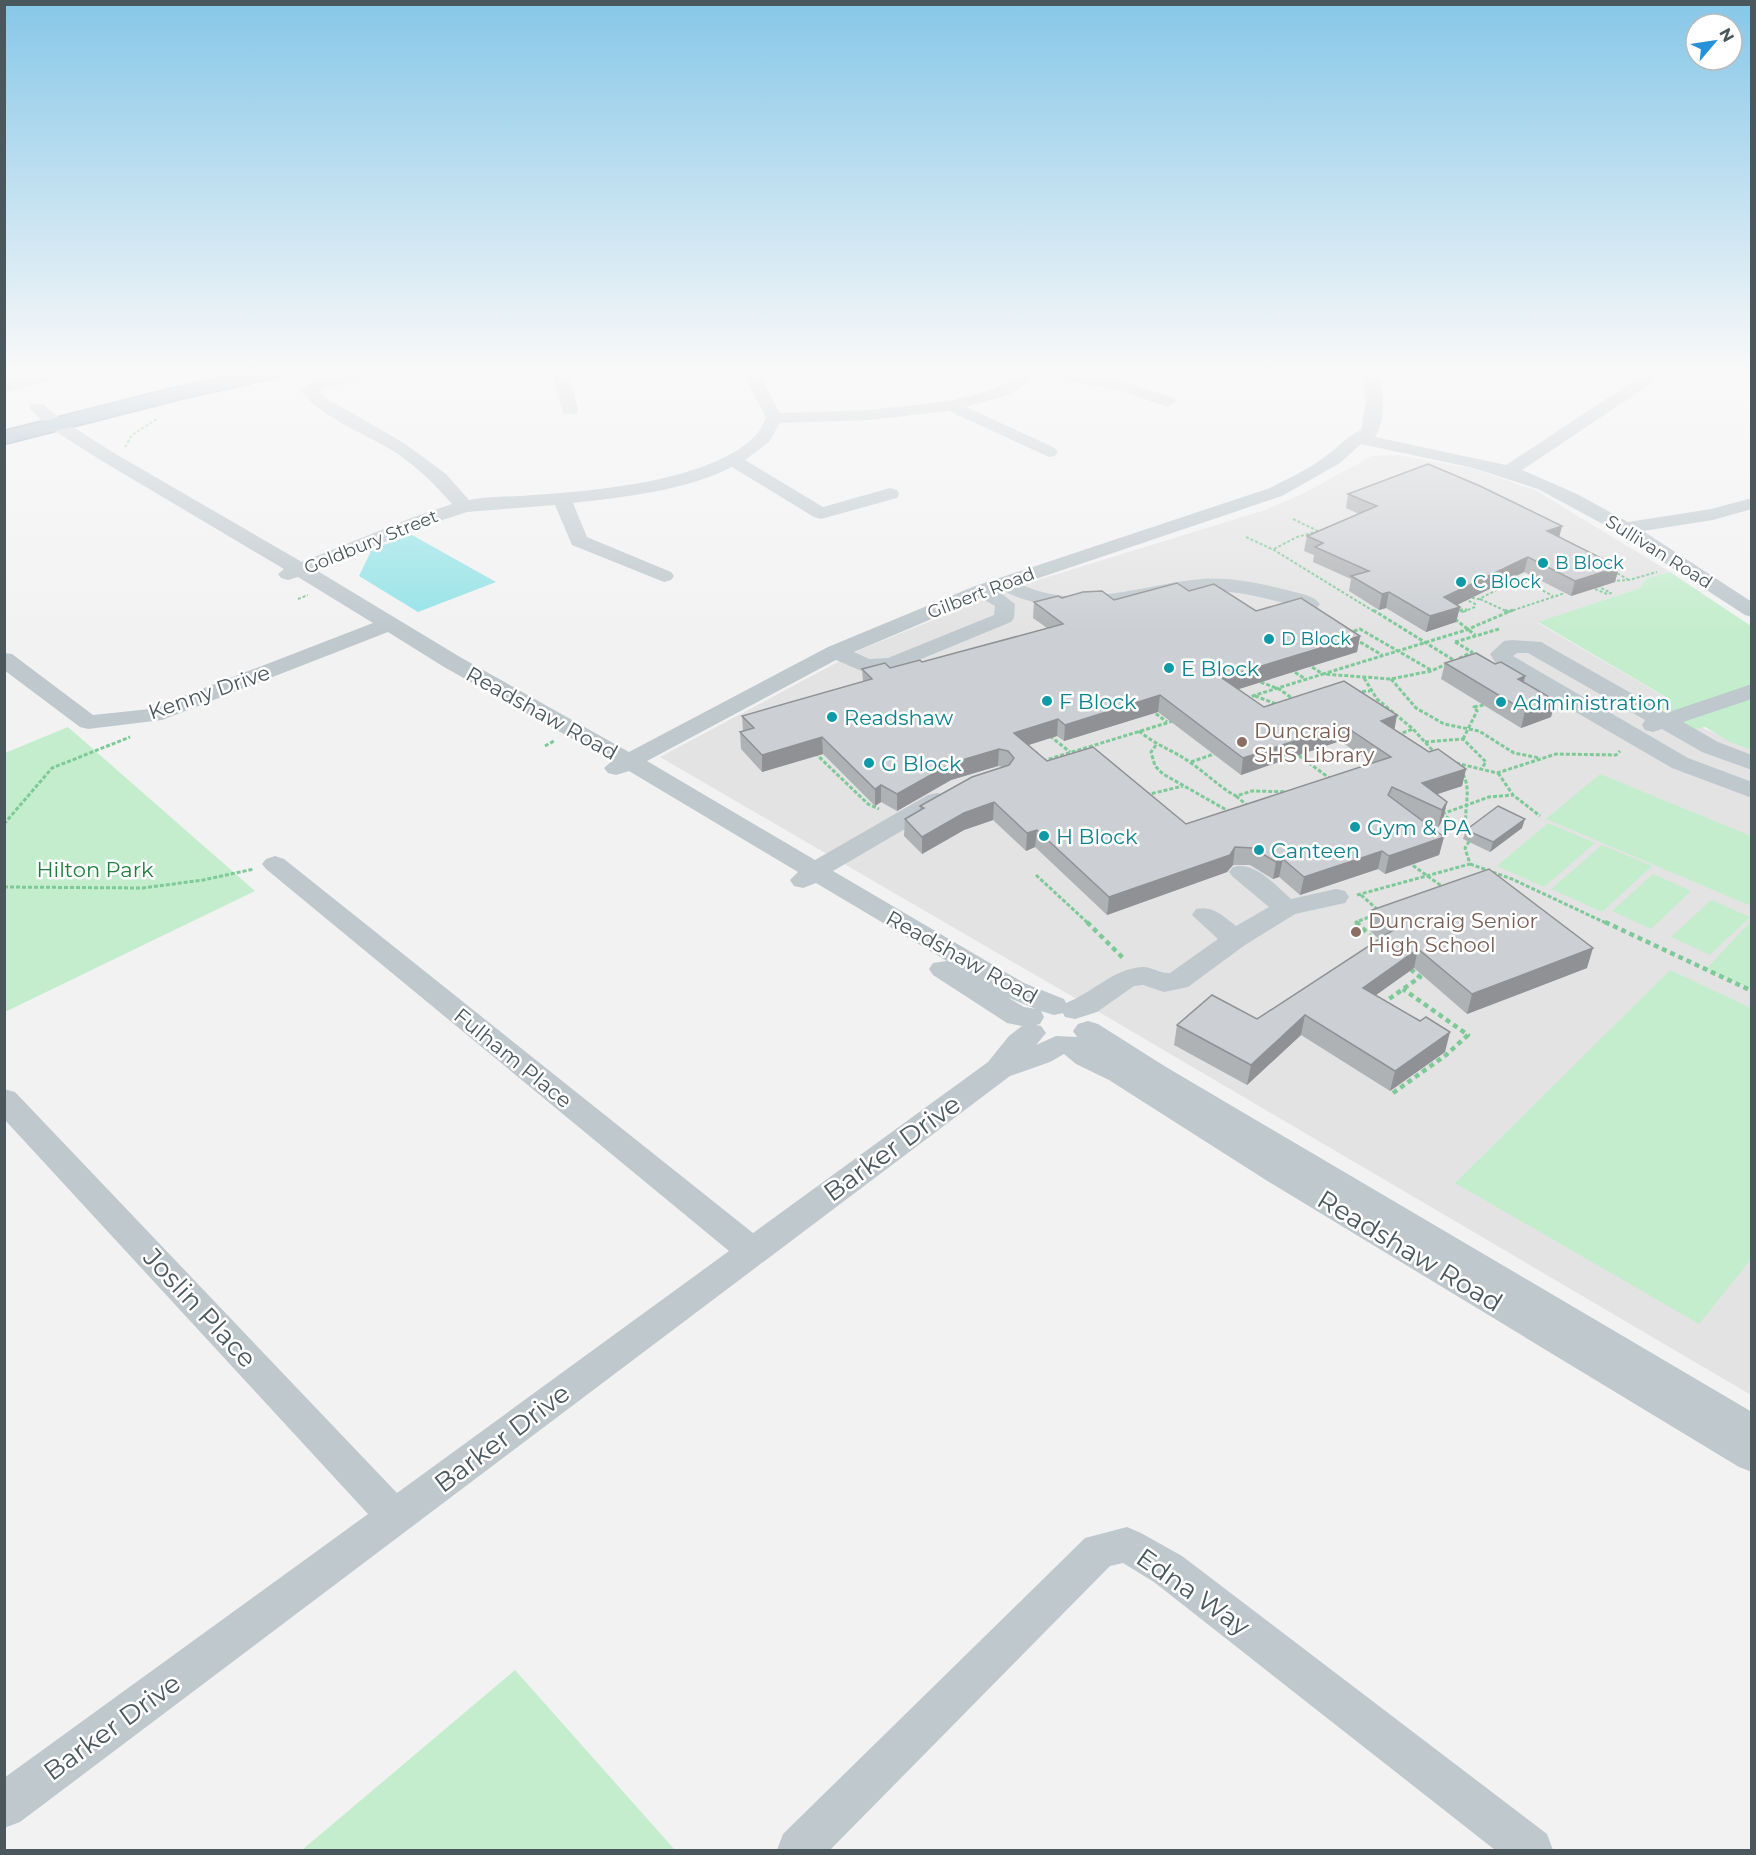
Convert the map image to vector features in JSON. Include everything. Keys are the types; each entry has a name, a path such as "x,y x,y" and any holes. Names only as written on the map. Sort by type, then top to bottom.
{"street":[{"name":"Readshaw Road","path":"102,458 806,877 1017,1016 1058,1027 1155,1074 1752,1431"},
{"path":"412,458 440,478 464,506"},
{"name":"Goldbury Street","path":"294,572 391,530 464,506 591,496 684,477 736,458"},
{"name":"Gilbert Road","path":"621,765 836,652 1002,582 1276,492 1336,458"},
{"name":"Sullivan Road","path":"1447,458 1509,471 1544,484 1623,529 1752,611"},
{"path":"1509,471 1529,458"},
{"path":"733,460 820,513 890,494"},
{"path":"562,499 579,541 664,576"},
{"path":"1623,529 1713,514 1752,503"},
{"path":"1002,582 1023,593 1052,599 1086,601 1204,585 1266,590 1310,604"},
{"path":"836,652 866,666 892,664 1004,618 1005,604 982,590"},
{"name":"Kenny Drive","path":"4,659 88,722 154,715 383,627"},
{"path":"1752,763 1710,747 1533,647 1512,646 1501,654 1506,662 1625,741 1752,791"},
{"path":"1625,741 1664,721 1752,691"},
{"path":"806,877 961,787"},
{"name":"Fulham Place","path":"275,864 752,1251"},
{"path":"1242,872 1286,908"},
{"path":"1127,978 1146,976 1164,982 1178,981 1235,939 1286,908 1349,894"},
{"path":"1205,915 1235,939"},
{"name":"Barker Drive","path":"4,1806 999,1069 1040,1055 1058,1027 1127,978"},
{"name":"Readshaw Road","path":"1058,1027 1086,1058 1120,1073 1280,1174 1752,1456"},
{"name":"Joslin Place","path":"4,1099 395,1517"},
{"name":"Edna Way","path":"799,1851 1100,1550 1127,1545 1168,1569 1530,1851"}],"path":[{"path":"1293,519 1328,536"},
{"path":"1274,550 1297,537 1319,531"},
{"path":"1246,537 1274,550 1453,661"},
{"path":"1612,581 1629,580 1681,566"},
{"path":"1612,570 1629,580"},
{"path":"1510,573 1554,597"},
{"path":"1479,599 1520,578"},
{"path":"1488,582 1502,588"},
{"path":"1457,592 1508,612"},
{"path":"1239,700 1466,630 1508,612 1565,593"},
{"path":"1452,608 1463,612 1471,610 1475,604 1465,598 1467,597"},
{"path":"1303,662 1323,675 1364,678 1391,679 1431,671 1472,652 1455,642 1475,635 1450,616"},
{"path":"1383,656 1346,633 1360,629 1431,671"},
{"path":"1289,668 1307,680"},
{"path":"1252,678 1261,684 1279,688 1296,701 1302,701"},
{"path":"1364,678 1370,691 1413,729 1439,758 1432,757"},
{"path":"1391,679 1423,712 1444,723 1469,728 1490,737 1504,748 1521,755 1541,758"},
{"path":"1351,693 1370,691"},
{"path":"1255,696 1286,707"},
{"path":"1463,739 1477,711 1474,707 1484,705"},
{"path":"1150,709 1167,722"},
{"path":"4,824 52,768 130,738 137,717"},
{"path":"1033,764 1178,719"},
{"path":"1387,739 1413,729"},
{"path":"1139,731 1156,745 1190,762 1251,808"},
{"path":"1048,734 1070,753"},
{"path":"1425,742 1463,739 1486,762 1481,769"},
{"path":"1497,773 1556,754 1616,754 1625,741"},
{"path":"1156,745 1151,752 1158,770 1167,778 1236,815"},
{"path":"811,748 868,804 884,811 912,815"},
{"path":"1086,748 1095,754"},
{"path":"1293,752 1340,786"},
{"path":"1190,762 1214,754"},
{"path":"1448,761 1497,773 1504,779 1513,795 1540,816"},
{"path":"1456,763 1467,779 1469,790 1464,825 1470,840 1466,848 1470,864"},
{"path":"1152,802 1144,796 1184,786"},
{"path":"1236,796 1252,791 1293,793"},
{"path":"1442,814 1489,797 1513,795"},
{"path":"1433,808 1467,831"},
{"path":"1407,862 1451,892"},
{"path":"4,887 143,888 203,880 275,864"},
{"path":"1349,894 1470,864 1512,879 1752,991"},
{"path":"1036,875 1116,949 1128,963 1127,978"},
{"path":"1349,894 1382,913 1356,922 1384,949"},
{"path":"1380,1006 1419,976 1402,963"},
{"path":"1393,1093 1446,1055 1468,1035 1403,989"}],"shaded area":[{"name":"Duncraig Senior High School","path":"1369,458 1413,458 1474,469 1535,490 1670,572 1647,578 1640,588 1538,623 1670,700 1653,705 1751,750 1751,1395 660,757 862,649 1012,588 1265,510 1304,493"}],"green space":[{"path":"1670,572 1751,626 1751,750 1728,741 1705,727 1693,730 1652,705 1669,699 1538,622 1640,588 1647,578"},
{"name":"Hilton Park","path":"68,727 255,891 5,1012 5,753"},
{"path":"1600,774 1751,836 1751,906 1546,819"},
{"path":"1548,823 1595,843 1544,887 1497,866"},
{"path":"1602,845 1652,866 1602,912 1551,889"},
{"path":"1653,874 1691,891 1651,929 1612,911"},
{"path":"1711,900 1750,917 1710,955 1671,937"},
{"path":"1751,921 1751,989 1706,969"},
{"path":"1670,970 1751,1008 1751,1259 1699,1324 1455,1183"},
{"path":"515,1670 675,1850 302,1850"}],"water":[{"path":"412,535 496,582 418,612 359,576 372,549"}],"building":[{"path":"1428,464 1480,486 1562,526 1547,531 1619,567 1575,581 1528,557 1444,597 1460,607 1430,616 1389,592 1382,594 1351,576 1369,571 1315,547 1323,543 1307,536 1377,506 1348,494"},
{"path":"1177,583 1189,591 1214,584 1256,611 1301,598 1360,636 1222,678 1264,707 1344,681 1397,715 1381,721 1429,752 1438,749 1466,769 1422,783 1447,802 1442,810 1392,787 1388,795 1444,837 1389,856 1382,851 1304,877 1283,859 1276,862 1253,848 1235,847 1230,855 1109,897 1037,830 1027,833 994,802 964,813 922,837 905,819 924,808 920,806 972,777 1009,765 1014,758 1008,751 999,749 952,763 897,794 881,785 875,789 822,737 762,755 740,732 754,728 742,716 872,679 862,669 885,663 890,668 920,660 922,662 1063,624 1034,602 1058,596 1062,598 1083,592 1102,591 1114,600","holes":["1160,695 1243,758 1343,725 1391,757 1186,824 1093,747 1047,761 1014,733 1058,719 1065,725"]},
{"path":"1476,653 1495,664 1501,662 1525,676 1518,679 1556,701 1525,711 1445,663"},
{"path":"1498,806 1525,819 1493,842 1466,830"},
{"path":"1489,869 1593,948 1472,994 1418,949 1363,988 1420,1021 1426,1017 1450,1032 1395,1071 1305,1015 1251,1065 1177,1025 1212,995 1257,1019 1395,929 1372,910"}],"place":[{"name":"B Block","path":"1543,563"},
{"name":"C Block","path":"1461,582"},
{"name":"D Block","path":"1269,639"},
{"name":"E Block","path":"1169,668"},
{"name":"F Block","path":"1047,701"},
{"name":"Administration","path":"1501,702"},
{"name":"Readshaw","path":"832,717"},
{"name":"Duncraig SHS Library","path":"1242,742"},
{"name":"G Block","path":"869,763"},
{"name":"Gym & PA","path":"1355,827"},
{"name":"H Block","path":"1044,836"},
{"name":"Canteen","path":"1259,850"},
{"name":"Duncraig Senior High School","path":"1356,932"}]}
